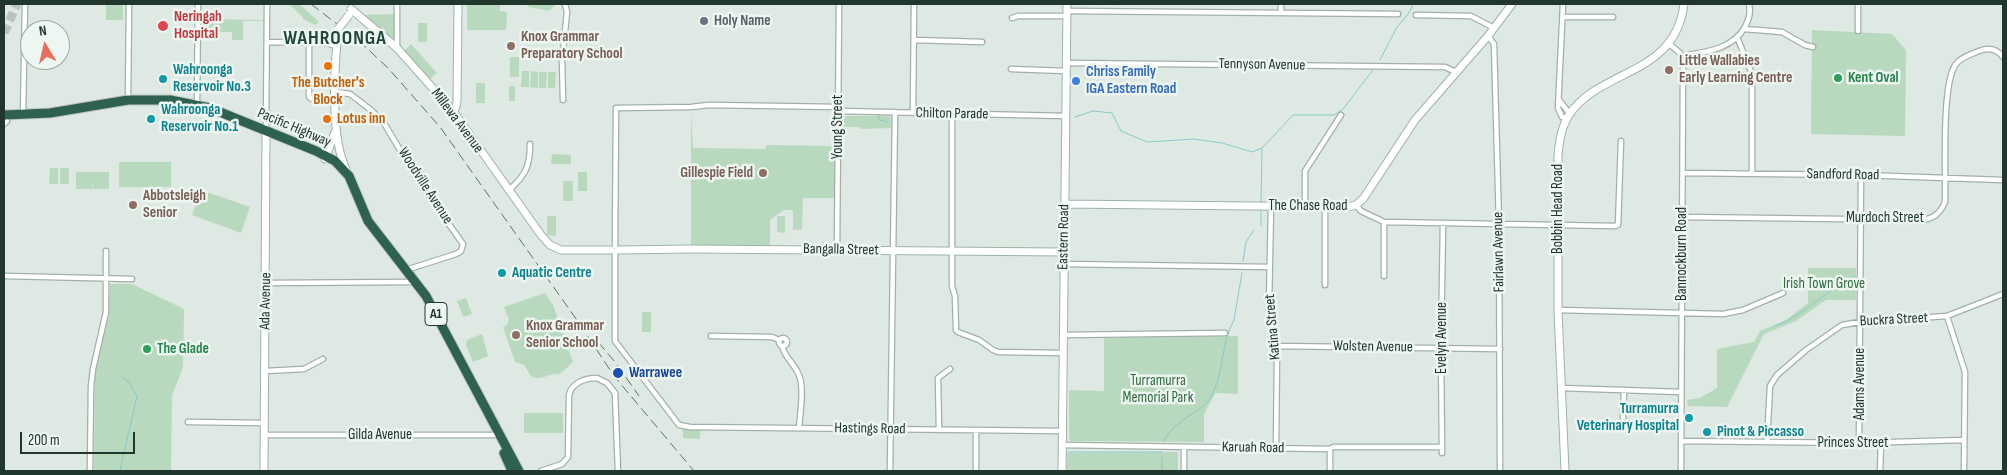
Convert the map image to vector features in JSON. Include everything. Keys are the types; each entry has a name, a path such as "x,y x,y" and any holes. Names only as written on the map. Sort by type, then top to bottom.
{"highway":[{"name":"Pacific Highway","path":"4,120 23,115 50,113 128,100 157,99 196,104 326,158 340,166 349,176 368,221 426,296 436,313 519,471"},
{"name":"Pacific Highway","path":"4,120 51,118 128,105 157,104 209,114 266,134"},
{"name":"Pacific Highway","path":"326,158 344,178 365,222 428,307 512,471"}],"street":[{"path":"23,115 26,4"},
{"path":"128,100 129,4"},
{"path":"196,104 198,4"},
{"path":"266,134 267,4"},
{"path":"397,4 397,48"},
{"path":"453,112 457,101 458,4"},
{"path":"564,100 562,60 567,12 565,4"},
{"name":"Young Street","path":"838,250 839,4"},
{"path":"913,113 914,4"},
{"path":"1281,4 1281,13"},
{"name":"The Chase Road","path":"1064,204 1348,207 1356,205 1363,199 1415,120 1488,36 1512,4"},
{"path":"1563,4 1560,100 1568,116"},
{"name":"Bobbin Head Road","path":"1564,471 1558,310 1558,156 1562,132 1568,116 1587,97 1649,61 1668,43 1680,22 1684,4"},
{"path":"1668,43 1682,56 1702,54 1715,50 1737,37 1744,29 1748,20 1749,4"},
{"path":"1858,4 1858,31"},
{"path":"349,176 339,152 336,129 336,52 333,38 350,9"},
{"name":"Millewa Avenue","path":"350,9 397,48 453,112 550,245"},
{"path":"1012,18 1067,10 1398,14"},
{"name":"Eastern Road","path":"1062,471 1067,10"},
{"path":"1416,15 1471,16 1494,28"},
{"path":"1563,17 1613,17"},
{"path":"1744,29 1764,29 1782,32 1794,37 1805,45 1813,47"},
{"name":"Fairlawn Avenue","path":"1488,36 1494,44 1499,224 1500,471"},
{"path":"1737,37 1749,66 1753,83 1752,174"},
{"path":"267,42 317,42 333,38"},
{"path":"914,40 982,42"},
{"path":"309,42 309,98 314,100 336,100"},
{"name":"Murdoch Street","path":"1682,217 1921,220 1932,218 1941,211 1945,202 1946,101 1954,66 1964,57 1985,49 1993,50 2003,57"},
{"name":"Bannockburn Road","path":"1681,471 1682,56"},
{"name":"Tennyson Avenue","path":"1011,69 1066,67 1446,67 1456,72"},
{"name":"Woodville Avenue","path":"336,92 350,94 384,123 419,182 463,244 461,251 456,254 406,270"},
{"name":"Chilton Parade","path":"615,250 616,108 709,105 913,113 1066,116"},
{"path":"890,471 895,112"},
{"path":"952,114 951,250 956,330 980,340 998,352 1063,353"},
{"path":"1305,206 1306,171 1341,115"},
{"path":"326,158 336,129"},
{"name":"Ada Avenue","path":"264,471 266,134"},
{"path":"1356,205 1361,211 1384,222 1611,227 1618,225 1620,141"},
{"path":"509,190 521,179 526,170 530,159 530,144"},
{"name":"Sandford Road","path":"1683,173 1861,175 2003,180"},
{"name":"Adams Avenue","path":"1859,443 1861,175"},
{"name":"Katina Street","path":"1271,206 1269,305 1276,346 1276,448"},
{"path":"1325,206 1325,285"},
{"path":"1384,222 1384,276"},
{"name":"Evelyn Avenue","path":"1442,454 1443,223"},
{"name":"Bangalla Street","path":"550,245 561,250 951,250 1064,252"},
{"name":"Hastings Road","path":"615,250 615,341 678,425 891,430 1062,431"},
{"path":"90,471 92,369 106,312 106,251"},
{"path":"1064,264 1270,267"},
{"path":"4,276 132,279"},
{"path":"266,283 411,282"},
{"path":"1558,310 1682,314 1733,313 1783,293"},
{"name":"Buckra Street","path":"1767,442 1770,386 1777,375 1806,350 1842,324 1947,316 2003,294"},
{"path":"1947,316 1965,372 1964,471"},
{"path":"1063,335 1225,333"},
{"path":"711,336 772,337 779,340 788,338 787,343 782,346"},
{"path":"779,340 786,358 795,367 800,377 799,428"},
{"name":"Wolsten Avenue","path":"1276,346 1500,349"},
{"path":"265,371 304,369 323,359"},
{"path":"939,430 938,378 950,369"},
{"path":"541,471 567,461 569,394 572,386 591,378 598,378 614,390 618,471"},
{"path":"1561,388 1681,392"},
{"path":"1623,418 1624,390"},
{"path":"188,422 265,423"},
{"path":"976,430 976,471"},
{"name":"Gilda Avenue","path":"265,435 494,435"},
{"name":"Princes Street","path":"1681,441 1859,443 1964,440"},
{"path":"1880,471 1881,442"},
{"name":"Karuah Road","path":"1062,445 1330,449 1333,447 1442,447"},
{"path":"1184,447 1184,471"},
{"path":"1330,449 1330,471"}],"green space":[{"path":"106,4 123,4 123,20 106,20"},
{"path":"289,4 299,4 319,22 315,25 303,19"},
{"path":"467,4 500,4 500,11 507,12 506,30 467,30"},
{"path":"525,4 556,4 549,11 529,7"},
{"path":"356,8 358,8 362,15 395,14 395,40 362,16"},
{"path":"200,19 264,21 243,21 243,40 232,40 232,32 200,32"},
{"path":"418,23 427,23 427,42 418,42"},
{"path":"1812,30 1892,34 1906,50 1905,136 1811,134"},
{"path":"411,44 437,73 430,79 404,51"},
{"path":"510,57 519,57 519,77 510,77"},
{"path":"522,71 529,71 529,87 521,87"},
{"path":"531,71 538,72 538,88 530,87"},
{"path":"539,72 547,72 546,88 539,88"},
{"path":"548,72 556,72 555,88 548,88"},
{"path":"476,83 485,83 485,103 476,103"},
{"path":"509,86 515,86 515,101 509,101"},
{"name":"Gillespie Field","path":"691,112 693,148 766,149 766,145 835,146 835,198 803,198 802,229 793,230 793,210 784,210 770,220 770,245 691,245"},
{"path":"843,116 890,116 892,128 860,129 859,127 842,127"},
{"path":"552,154 571,155 571,164 551,164"},
{"path":"119,162 171,162 171,187 119,187"},
{"path":"50,168 58,168 58,184 49,184"},
{"path":"60,168 69,168 69,184 60,184"},
{"path":"76,172 109,172 109,189 93,189 92,180 92,189 76,189"},
{"path":"578,172 587,172 587,191 578,191"},
{"path":"563,181 573,181 573,201 563,201"},
{"path":"201,190 250,207 241,233 192,215"},
{"path":"547,216 556,216 556,236 547,235"},
{"path":"777,216 785,216 785,233 777,232"},
{"name":"Irish Town Grove","path":"1808,268 1856,268 1856,300 1826,300 1796,321 1764,334 1727,407 1688,406 1687,400 1700,398 1717,388 1717,349 1754,342 1760,331 1786,320 1808,303"},
{"path":"110,284 132,284 184,309 183,367 172,396 171,471 94,471 95,366 100,340 109,317"},
{"path":"545,293 553,305 573,362 560,374 535,378 531,376 524,365 515,362 503,327 507,325 509,320 504,307"},
{"path":"466,298 472,314 463,317 457,301"},
{"path":"642,312 651,312 651,332 642,332"},
{"path":"482,334 488,356 473,362 466,345 467,340"},
{"name":"Turramurra Memorial Park","path":"1238,336 1238,394 1215,393 1204,414 1204,442 1071,441 1069,438 1069,390 1104,391 1104,338"},
{"path":"524,413 563,413 563,433 524,433"},
{"path":"683,429 700,429 700,439 683,438"},
{"path":"1178,452 1178,471 1067,471 1067,453"}],"waterway":[{"path":"1380,60 1397,27 1409,13 1413,4"},
{"path":"1075,117 1093,111 1112,113 1121,131 1147,142 1194,139 1222,143 1252,152 1262,148 1293,115 1334,115 1343,109 1373,70"},
{"path":"878,115 880,120 888,122"},
{"path":"930,118 944,118"},
{"path":"1261,203 1262,149"},
{"path":"1261,211 1261,226"},
{"path":"1243,261 1246,242 1254,230"},
{"path":"1164,442 1173,428 1201,408 1211,397 1218,378 1227,338 1234,320 1242,273"},
{"path":"1775,326 1796,316 1834,288 1855,276"},
{"path":"120,471 137,396 129,382 122,377"},
{"path":"1068,452 1162,452"},
{"path":"1162,458 1162,471"}],"tunnel":[{"path":"4,33 17,4"}],"railway":[{"path":"311,4 359,41 388,68 440,127 579,323 614,376 694,471"},
{"path":"598,342 639,396"}],"place":[{"name":"Holy Name","path":"704,21"},
{"name":"Neringah Hospital","path":"163,26"},
{"name":"Knox Grammar Preparatory School","path":"511,46"},
{"name":"The Butcher's Block","path":"328,66"},
{"name":"Little Wallabies Early Learning Centre","path":"1669,70"},
{"name":"Kent Oval","path":"1838,78"},
{"name":"Wahroonga Reservoir No.3","path":"163,79"},
{"name":"Chriss Family IGA Eastern Road","path":"1076,81"},
{"name":"Wahroonga Reservoir No.1","path":"151,119"},
{"name":"Lotus inn","path":"327,119"},
{"name":"Gillespie Field","path":"763,173"},
{"name":"Abbotsleigh Senior","path":"133,205"},
{"name":"Aquatic Centre","path":"502,273"},
{"name":"Knox Grammar Senior School","path":"516,335"},
{"name":"The Glade","path":"147,349"},
{"name":"Warrawee","path":"618,373"},
{"name":"Turramurra Veterinary Hospital","path":"1689,418"},
{"name":"Pinot & Piccasso","path":"1707,432"}],"district":[{"name":"WAHROONGA","path":"335,39"}]}
